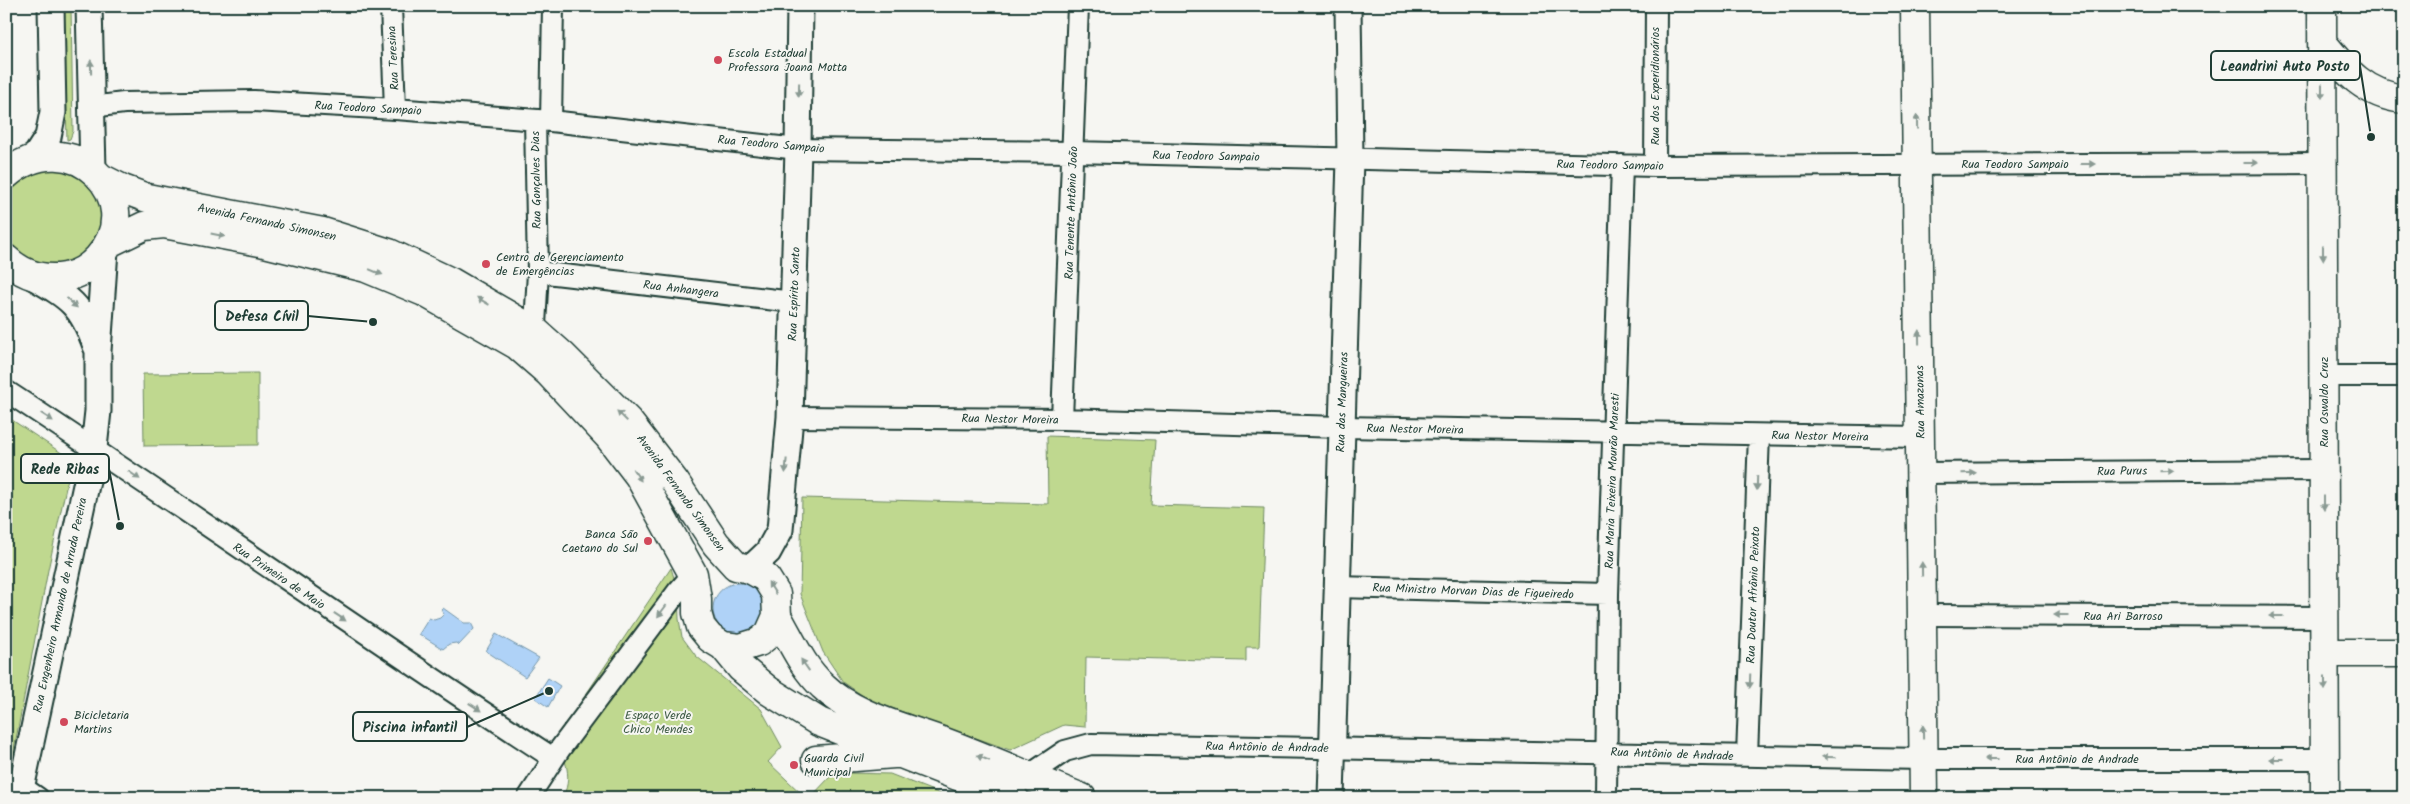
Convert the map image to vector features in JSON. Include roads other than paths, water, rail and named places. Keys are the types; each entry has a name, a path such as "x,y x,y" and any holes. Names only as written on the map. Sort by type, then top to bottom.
{"main road":[{"name":"Rua Amazonas","path":"1915,6 1924,798"},
{"name":"Rua Oswaldo Cruz","path":"2322,6 2325,798"},
{"path":"2322,42 2344,70 2364,86 2387,97 2404,99"},
{"name":"Avenida Fernando Simonsen","path":"17,164 50,154 70,156 123,189 147,198 323,232 389,254 452,282 535,331 562,355 628,422 675,482 716,544 743,567 766,578 776,594 777,616 798,654 813,676 839,700 859,711 948,743 1021,787"},
{"path":"6,259 14,267 32,276 52,279 73,276 91,266 107,247 114,226 114,209 110,193 97,174"},
{"name":"Avenida Fernando Simonsen","path":"107,247 144,226 164,224 260,242 366,268 424,292 517,345 548,372 609,437 633,468 665,520 695,586 697,613 701,627 710,638 723,646 741,668 796,710 835,730 896,753 1021,787 1082,798"},
{"path":"695,586 703,586 712,576 743,567"},
{"path":"723,646 740,648 759,642 772,629 777,616"},
{"path":"2325,653 2404,653"},
{"path":"816,760 896,753"}],"street":[{"path":"17,164 48,137 54,112 51,6"},
{"path":"90,6 91,107 97,174"},
{"name":"Rua Teresina","path":"391,6 395,109"},
{"name":"Rua Gonçalves Dias","path":"532,359 538,272 543,121 553,6"},
{"name":"Rua Espírito Santo","path":"743,567 768,552 780,530 790,417 800,6"},
{"name":"Rua Tenente Antônio João","path":"1062,419 1074,152 1078,6"},
{"name":"Rua das Mangueiras","path":"1331,798 1350,159 1348,6"},
{"name":"Rua dos Experidionários","path":"1655,166 1656,6"},
{"name":"Rua Teodoro Sampaio","path":"91,107 124,103 254,102 395,109 543,121 798,149 1074,152 1655,166 2322,163"},
{"name":"Rua Maria Teixeira Mourão Maresti","path":"1606,798 1608,594 1622,165"},
{"name":"Rua Engenheiro Armando de Arruda Pereira","path":"26,794 94,448 98,411 98,351 107,247"},
{"name":"Rua Anhangera","path":"538,272 793,302"},
{"name":"Rua Engenheiro Armando de Arruda Pereira","path":"32,276 59,292 81,311 98,351"},
{"path":"2324,376 2404,376"},
{"name":"Rua Primeiro de Maio","path":"6,391 94,448 335,614 553,758"},
{"name":"Rua Nestor Moreira","path":"790,417 1062,419 1341,427 1920,438"},
{"name":"Rua Doutor Afrânio Peixoto","path":"1747,756 1759,435"},
{"name":"Rua Purus","path":"1921,473 2324,470"},
{"path":"528,798 553,758 678,591 695,586"},
{"name":"Rua Ministro Morvan Dias de Figueiredo","path":"1337,587 1608,594"},
{"name":"Rua Ari Barroso","path":"1922,615 2325,617"},
{"name":"Rua Antônio de Andrade","path":"1021,787 1065,751 1091,744 1924,759 2325,759"}],"water":[{"path":"739,583 749,585 757,591 763,599 765,609 763,619 757,627 749,633 739,635 729,633 721,627 715,619 713,609 715,599 721,591 729,585"},
{"path":"443,608 464,623 471,623 474,629 459,645 456,643 449,644 443,649 419,634 429,618 434,620 444,614 441,610"},
{"path":"496,634 539,658 525,677 486,651"},
{"path":"548,678 560,686 548,707 535,698"}],"place":[{"name":"Escola Estadual Professora Joana Motta","path":"718,60"},
{"name":"Leandrini Auto Posto","path":"2371,137"},
{"name":"Centro de Gerenciamento de Emergências","path":"486,264"},
{"name":"Defesa Cívil","path":"373,322"},
{"name":"Rede Ribas","path":"120,526"},
{"name":"Banca São Caetano do Sul","path":"648,541"},
{"name":"Piscina infantil","path":"549,691"},
{"name":"Bicicletaria Martins","path":"64,722"},
{"name":"Guarda Civil Municipal","path":"794,765"}],"park label":[{"name":"Espaço Verde Chico Mendes","path":"658,722"}]}
